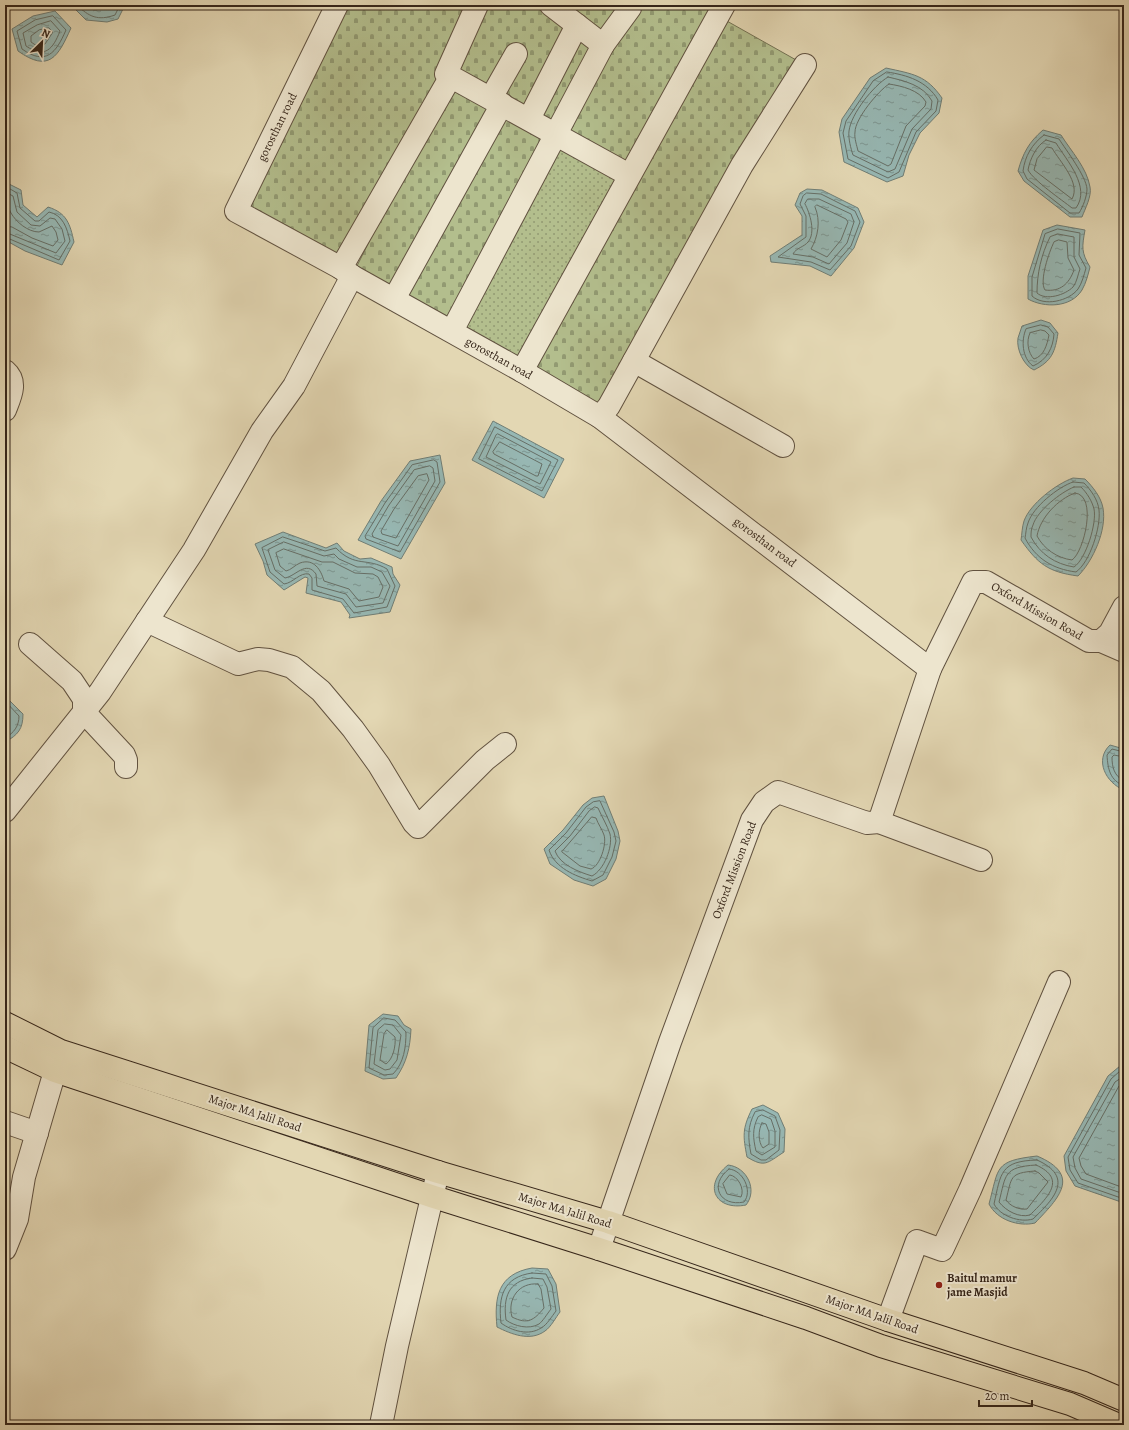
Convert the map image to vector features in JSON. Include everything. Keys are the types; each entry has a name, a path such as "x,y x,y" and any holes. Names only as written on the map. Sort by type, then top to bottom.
{"main road":[{"name":"Major MA Jalil Road","path":"5,1023 61,1051 438,1172 608,1222 888,1320 1084,1382 1124,1400"},
{"name":"Major MA Jalil Road","path":"5,1047 55,1072 434,1197 599,1249 806,1318 881,1346 1070,1404 1119,1425"}],"street":[{"name":"gorosthan road","path":"337,5 236,211 452,331 600,417 930,669"},
{"path":"476,5 446,74 629,174"},
{"path":"551,5 603,45"},
{"path":"522,371 629,174 724,5"},
{"path":"452,331 603,45 630,8"},
{"path":"529,119 576,24"},
{"path":"394,299 497,101 516,54"},
{"path":"600,417 609,406 742,165 805,65"},
{"path":"5,811 100,692 194,550 262,431 294,386 347,272 451,76"},
{"path":"634,361 783,446"},
{"path":"5,371 9,374 13,390 5,410"},
{"name":"Oxford Mission Road","path":"599,1249 670,1042 752,820 764,802 778,792 867,823 879,822 930,669 973,582 986,582 1089,641 1101,641"},
{"path":"1124,607 1110,633 1101,641 1124,651"},
{"path":"147,621 238,664 258,659 269,660 292,667 321,691 353,729 379,765 410,817 418,827 484,760 504,744"},
{"path":"30,644 72,681 84,699 84,712 124,755 126,767"},
{"path":"879,822 981,860"},
{"path":"888,1320 917,1241 942,1250 976,1176 1059,982"},
{"path":"5,1249 17,1219 24,1177 55,1072"},
{"path":"5,1122 37,1133"},
{"path":"381,1425 397,1346 434,1197 438,1172"}],"green space":[{"path":"337,5 724,5 718,16 805,65 600,417 352,276 447,85 341,268 236,211"},
{"path":"557,134 629,175 522,371 452,331"}],"water":[{"path":"71,5 125,5 118,19 107,22 86,20"},
{"path":"55,11 71,28 57,54 51,59 38,61 29,58 18,51 12,29 33,16"},
{"path":"886,68 911,74 924,80 936,90 942,98 939,113 920,133 909,155 903,176 887,182 844,162 839,132 842,119 870,78"},
{"path":"1043,130 1061,135 1086,173 1090,187 1090,194 1082,217 1070,217 1024,181 1018,171 1027,148"},
{"path":"5,182 21,190 23,205 37,217 48,207 60,212 67,220 74,242 62,265 25,251 5,240"},
{"path":"807,189 822,190 858,208 864,222 854,248 831,276 810,266 771,262 770,256 802,235 802,216 795,205 800,193"},
{"path":"1057,225 1085,230 1083,249 1090,267 1085,285 1077,296 1057,305 1042,304 1028,299 1028,276 1043,230"},
{"path":"1041,320 1050,323 1058,333 1056,346 1052,355 1045,363 1034,370 1027,365 1022,357 1018,347 1018,338 1022,326"},
{"path":"493,421 564,459 544,498 472,460"},
{"path":"440,455 445,483 401,559 358,540 381,501 410,461"},
{"path":"1073,478 1085,479 1094,489 1102,504 1104,517 1098,545 1084,570 1078,576 1059,572 1045,566 1033,555 1021,540 1024,521 1032,508 1044,495"},
{"path":"283,532 326,548 337,543 344,551 360,559 371,558 392,567 393,574 400,585 390,612 349,618 350,615 341,602 306,593 308,578 305,577 284,590 267,575 263,561 255,544"},
{"path":"5,696 23,714 21,728 13,737 5,742"},
{"path":"1110,745 1124,749 1124,790 1118,787 1107,777 1104,770 1103,757 1105,751"},
{"path":"604,796 618,831 620,841 616,859 606,879 593,886 574,880 550,864 544,849 563,830 583,805 592,798"},
{"path":"383,1014 398,1016 404,1025 411,1029 407,1055 396,1078 383,1079 365,1071 369,1025"},
{"path":"1120,1066 1124,1067 1124,1203 1075,1186 1066,1171 1064,1156 1108,1076"},
{"path":"763,1105 778,1113 785,1129 784,1152 766,1163 758,1162 747,1157 744,1133 746,1122 752,1109"},
{"path":"1037,1156 1051,1163 1059,1171 1062,1179 1062,1187 1052,1205 1035,1223 1022,1224 1009,1221 997,1214 989,1204 997,1174 1001,1168 1013,1160"},
{"path":"728,1165 741,1170 749,1180 751,1193 746,1205 736,1206 727,1204 720,1201 716,1195 714,1188 716,1181 720,1173"},
{"path":"532,1268 548,1269 556,1284 560,1312 545,1331 533,1336 521,1336 497,1327 496,1306 501,1288 505,1281 521,1271"}],"place":[{"name":"Baitul mamur jame Masjid","path":"939,1285"}]}
